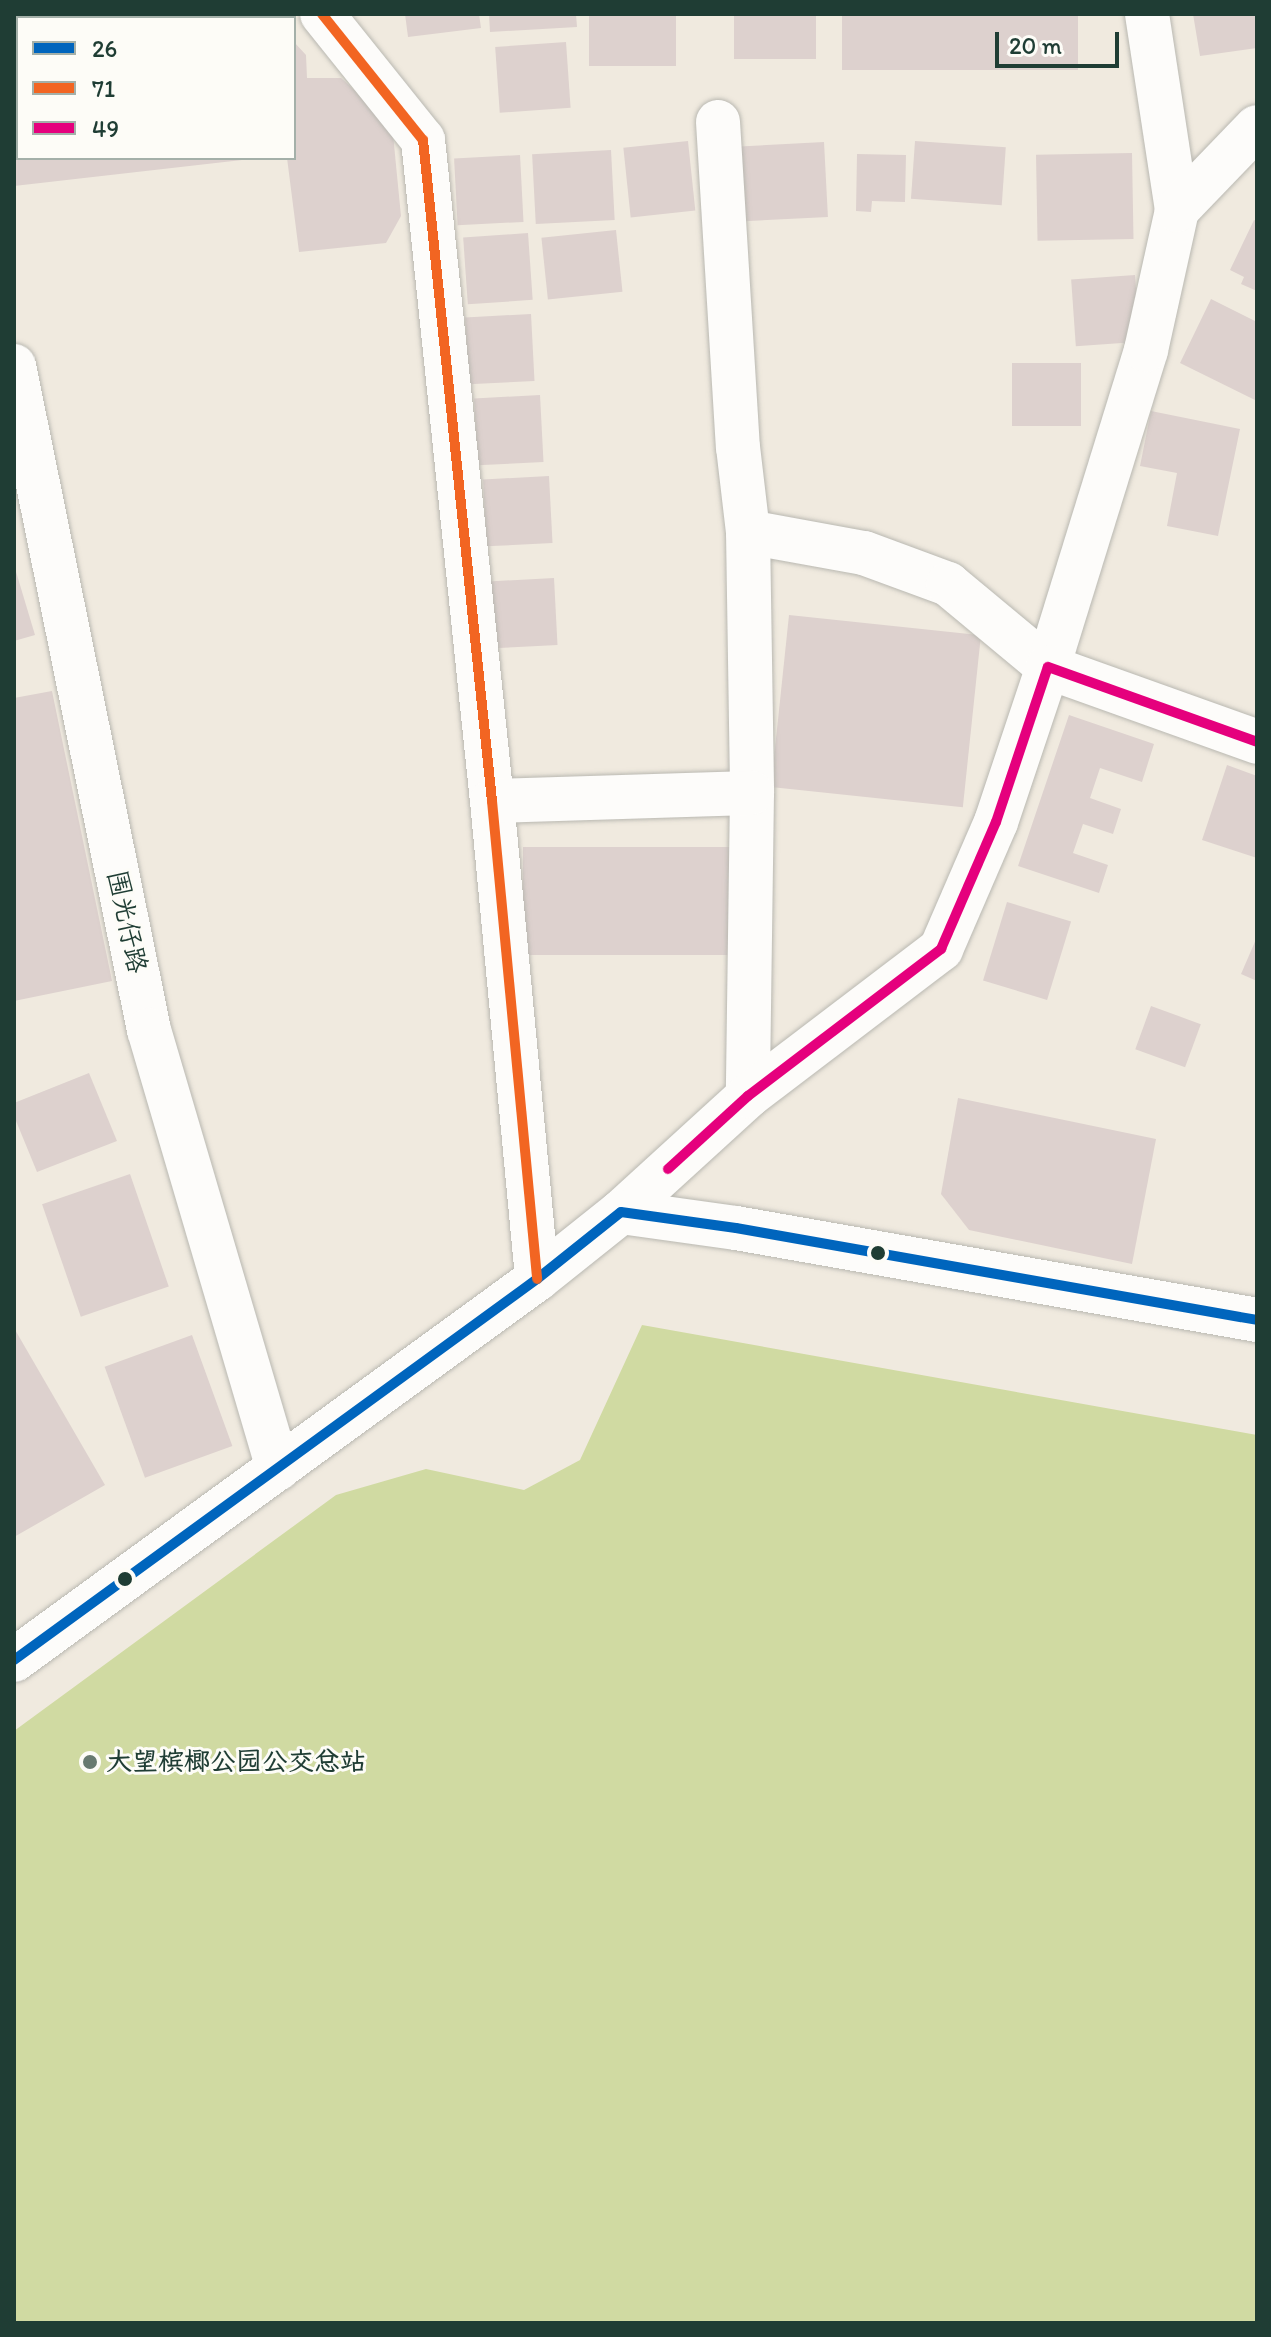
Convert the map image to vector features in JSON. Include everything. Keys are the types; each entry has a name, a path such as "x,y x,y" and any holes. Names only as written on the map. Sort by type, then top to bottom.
{"street":[{"path":"322,14 423,140 492,801 537,1279"},
{"path":"14,1660 537,1279 621,1212 748,1096 941,949 996,822 1048,667 1146,350 1177,210 1147,14"},
{"path":"718,122 738,447 748,532 752,793 748,1096"},
{"path":"1177,210 1257,127"},
{"name":"围光仔路","path":"14,366 149,1030 278,1468"},
{"path":"748,532 864,553 948,584 1048,667 1257,742"},
{"path":"492,801 752,793"},
{"path":"621,1212 736,1228 1257,1320"}],"green space":[{"path":"642,1325 1257,1435 1257,2323 14,2323 14,1731 336,1495 426,1469 524,1490 580,1460"}],"building":[{"path":"405,14 479,14 481,28 408,37"},
{"path":"489,14 576,14 577,27 490,32"},
{"path":"589,14 676,14 676,66 589,66"},
{"path":"734,14 816,14 816,59 734,59"},
{"path":"842,14 1078,14 1078,70 842,70"},
{"path":"1193,14 1257,14 1257,48 1200,56"},
{"path":"566,42 571,108 500,113 495,47"},
{"path":"296,44 306,55 307,78 341,78 392,124 401,216 386,243 299,252 287,160 296,160"},
{"path":"14,66 16,160 242,160 14,186"},
{"path":"688,141 695,211 631,217 623,148"},
{"path":"915,141 1006,147 1002,205 911,199"},
{"path":"824,142 828,217 739,222 735,147"},
{"path":"611,150 615,220 536,224 532,154"},
{"path":"1132,153 1134,239 1038,241 1036,155"},
{"path":"857,154 906,155 905,202 872,201 871,212 856,211"},
{"path":"520,155 524,222 458,225 454,158"},
{"path":"1254,220 1257,221 1257,291 1241,284 1244,277 1230,270"},
{"path":"616,230 622,292 548,299 541,238"},
{"path":"528,233 533,300 468,304 463,238"},
{"path":"1135,275 1140,342 1076,346 1071,279"},
{"path":"1211,299 1257,322 1257,401 1180,363"},
{"path":"531,314 535,381 469,384 465,317"},
{"path":"1012,363 1081,363 1081,426 1012,426"},
{"path":"540,395 544,462 478,465 474,398"},
{"path":"1151,411 1240,429 1218,536 1167,526 1177,473 1140,466"},
{"path":"549,476 553,543 487,546 483,479"},
{"path":"14,565 35,635 14,641"},
{"path":"554,578 558,645 492,648 488,581"},
{"path":"789,615 981,635 963,807 771,787"},
{"path":"52,691 112,981 14,1001 14,698"},
{"path":"1069,715 1154,744 1142,782 1100,768 1090,798 1121,809 1113,834 1083,824 1073,853 1108,865 1099,893 1018,866"},
{"path":"1227,765 1257,776 1257,858 1202,840"},
{"path":"523,847 737,847 737,955 523,955"},
{"path":"1007,902 1071,922 1047,1000 983,980"},
{"path":"1257,937 1257,981 1241,974"},
{"path":"1151,1006 1201,1024 1185,1067 1135,1049"},
{"path":"89,1073 117,1141 37,1172 14,1116 14,1103"},
{"path":"958,1098 1156,1139 1132,1264 969,1230 941,1194"},
{"path":"130,1174 169,1287 81,1317 42,1204"},
{"path":"14,1328 105,1485 14,1537"},
{"path":"192,1335 232,1446 145,1478 105,1367"}],"transit line":[{"name":"71","path":"322,14 423,140 492,801 537,1279"},
{"name":"49","path":"668,1169 748,1096 941,949 996,822 1048,667 1257,742"},
{"name":"26","path":"14,1660 537,1279 621,1212 736,1228 1257,1320"}],"place":[{"name":"大望槟榔公园公交总站","path":"90,1762"}]}
